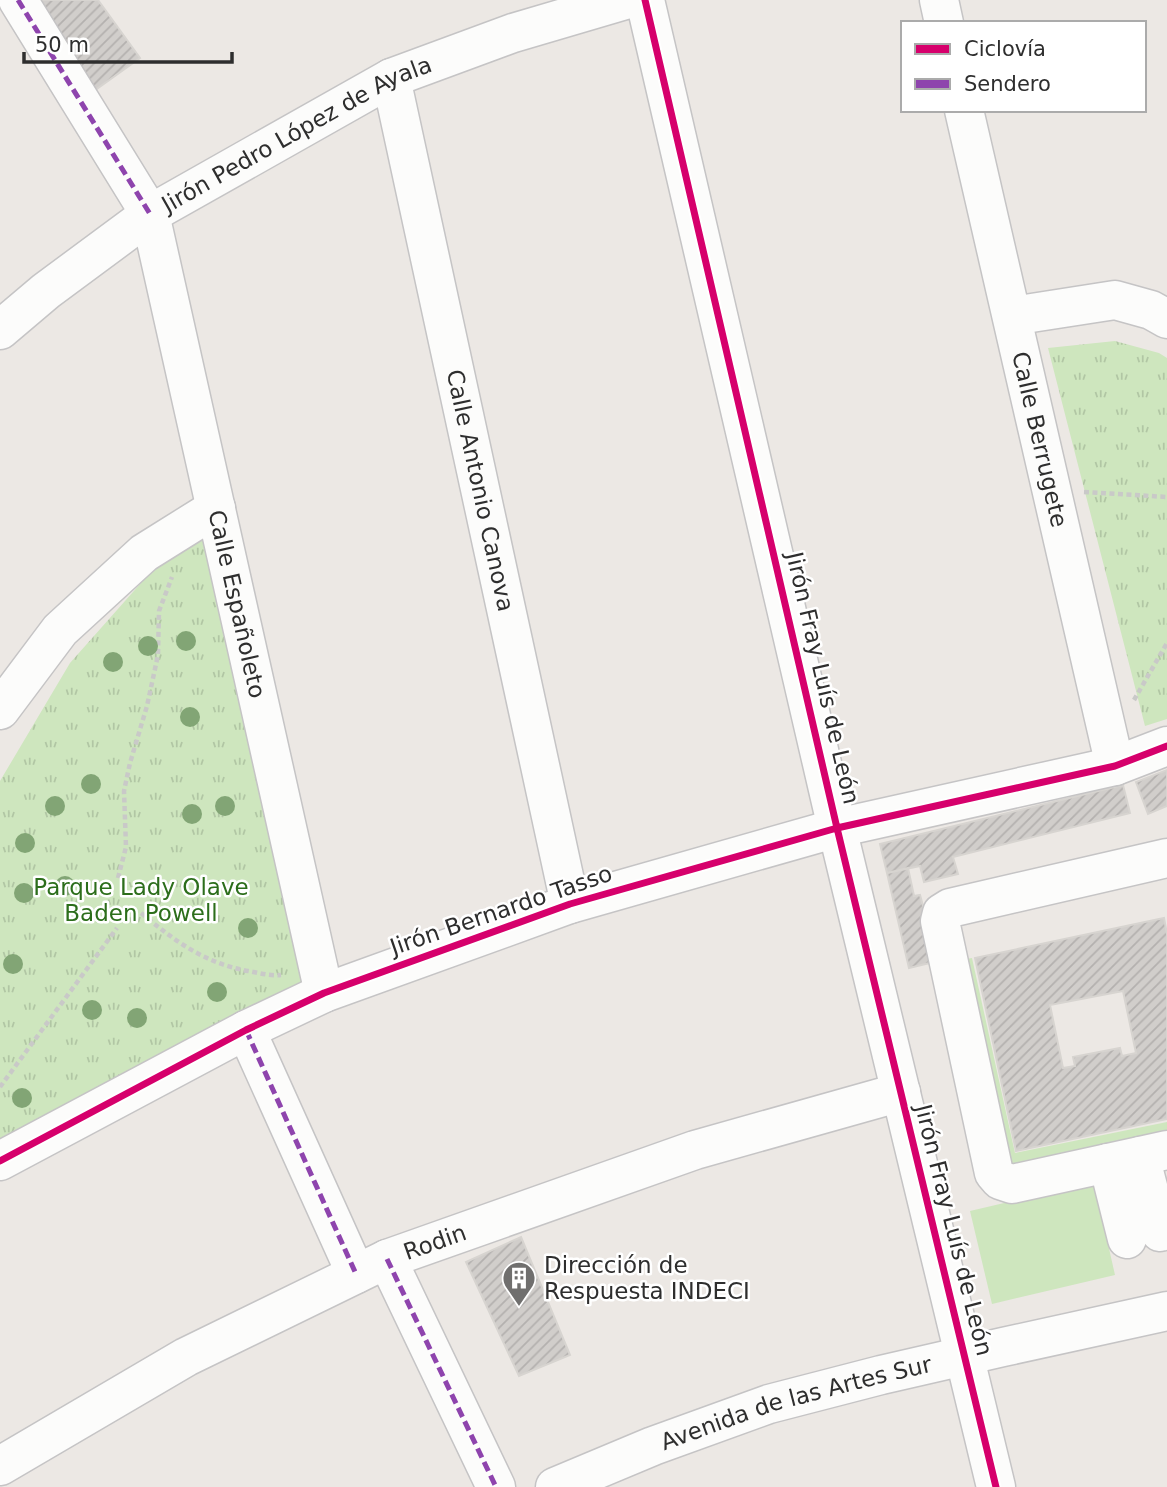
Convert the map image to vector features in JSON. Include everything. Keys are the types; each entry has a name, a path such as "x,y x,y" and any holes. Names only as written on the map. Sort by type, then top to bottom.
{"street":[{"name":"Calle Españoleto","path":"18,0 150,214 322,983"},
{"name":"Jirón Pedro López de Ayala","path":"0,330 46,291 150,214 391,78 513,33 625,0"},
{"name":"Jirón Fray Luís de León","path":"645,0 838,828 996,1487"},
{"path":"939,0 944,21"},
{"name":"Calle Antonio Canova","path":"391,78 570,904"},
{"name":"Calle Berrugete","path":"964,112 1112,755"},
{"path":"1012,316 1115,300 1151,310 1167,319"},
{"path":"0,710 60,630 144,553 216,508"},
{"name":"Jirón Bernardo Tasso","path":"0,1161 246,1030 322,983 570,904 838,828 1112,755 1167,746"},
{"path":"1144,1235 1138,1157 1012,1185 1000,1180 994,1173 940,921 942,913 950,908 1167,858"},
{"path":"246,1030 372,1266 496,1487"},
{"name":"Rodin","path":"0,1466 186,1357 372,1266 695,1150 901,1093"},
{"name":"Avenida de las Artes Sur","path":"555,1487 653,1446 769,1404 881,1375 1167,1311"}],"path":[{"path":"1052,489 1167,497"},
{"path":"118,878 126,847 124,791 158,655 159,611 171,578 179,569"},
{"path":"1112,755 1167,643"},
{"path":"141,913 198,955 231,968 322,983"},
{"path":"0,1087 117,928"}],"green space":[{"path":"1115,341 1159,353 1167,358 1167,719 1145,726 1048,348"},
{"name":"Parque Lady Olave Baden Powell","path":"209,526 304,986 0,1139 0,781 70,663 164,557"},
{"path":"972,958 1015,1153 1167,1122 1167,1144 996,1180 949,962"},
{"path":"1094,1182 1115,1275 992,1304 970,1211"}],"building":[{"path":"24,0 98,0 140,58 91,93"},
{"path":"1167,770 1167,806 1148,814 1136,782"},
{"path":"1123,785 1130,813 953,857 958,874 924,882 920,866 887,873 880,844"},
{"path":"908,868 914,896 920,895 938,961 909,968 887,873"},
{"path":"1164,918 1167,934 1167,1119 1016,1151 975,958","holes":["1123,991 1136,1053 1122,1056 1120,1048 1073,1057 1075,1066 1063,1068 1050,1005"]},
{"name":"Dirección de Respuesta INDECI","path":"521,1237 570,1355 519,1376 466,1262"}],"marked path":[{"path":"18,0 150,214"},
{"path":"246,1030 356,1274"},
{"path":"387,1259 496,1487"}],"cycle path":[{"path":"645,0 837,828 996,1487"},
{"path":"0,1161 246,1030 324,993 570,904 837,828 1115,766 1167,746"}],"place":[{"name":"Dirección de Respuesta INDECI","path":"519,1308"}]}
